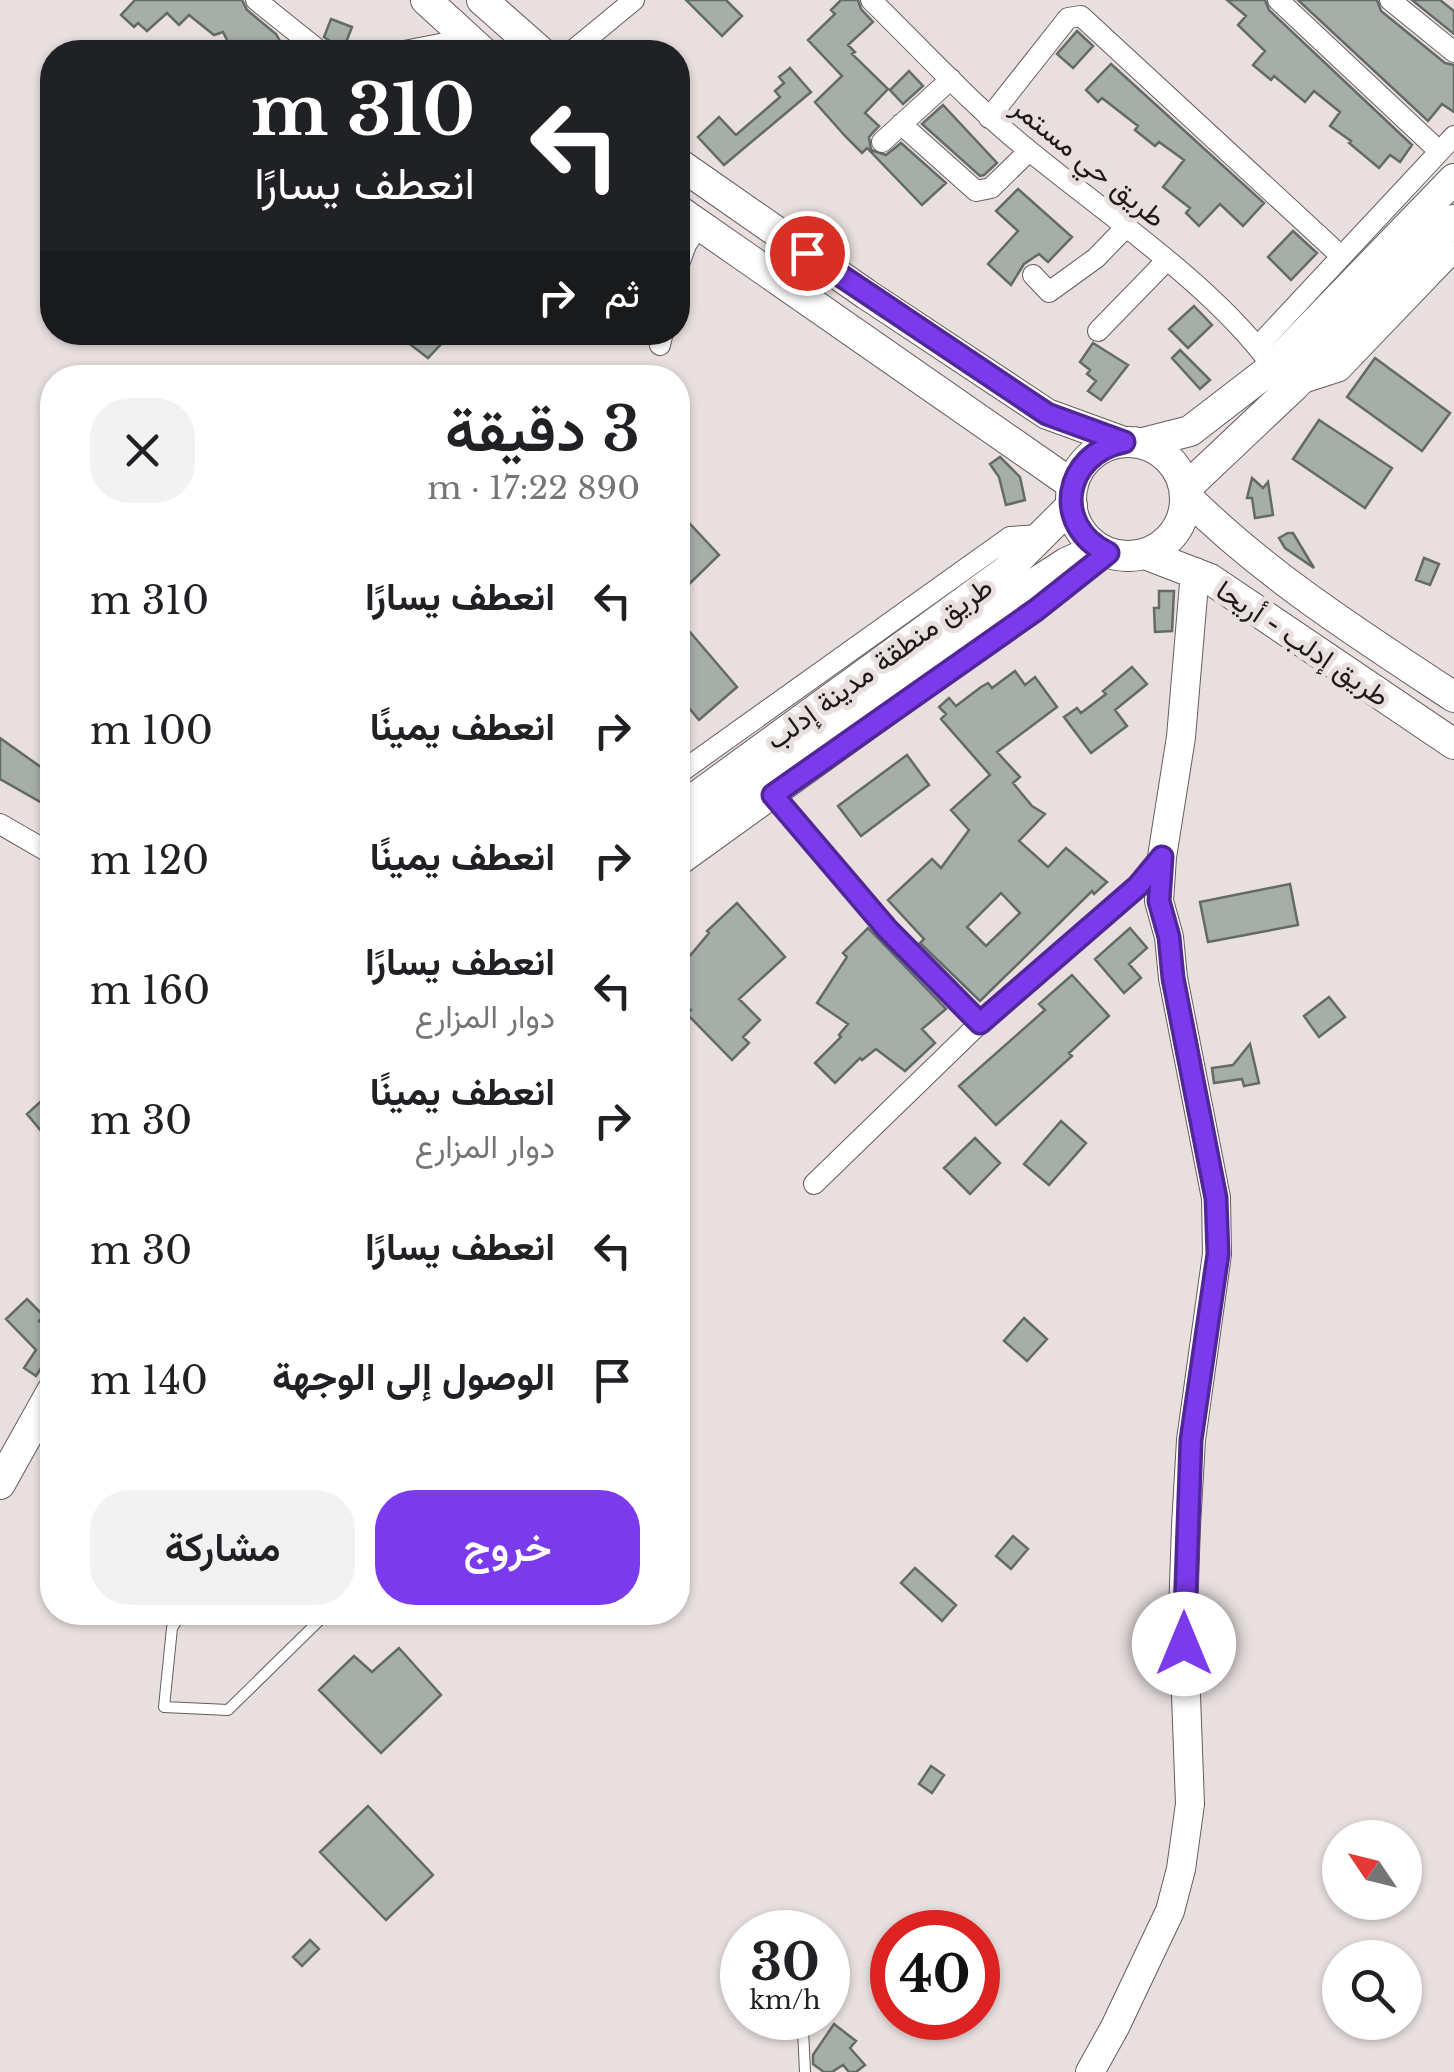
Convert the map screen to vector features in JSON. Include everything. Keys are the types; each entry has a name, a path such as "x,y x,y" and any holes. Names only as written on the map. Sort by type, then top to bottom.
{"main road":[{"path":"426,0 469,40"},
{"path":"482,0 527,40"},
{"path":"690,170 1047,414 1133,442 1170,460 1185,492"},
{"path":"1454,179 1275,366 1185,492 1178,526 1164,543 1146,554 1127,556 1104,550 1078,526 1072,495 1088,459 1104,447 1190,432 1275,366 1454,220"},
{"path":"690,219 1072,495"},
{"name":"طريق إدلب - أريحا","path":"1185,492 1238,547 1454,698"},
{"name":"طريق منطقة مدينة إدلب","path":"690,801 1005,572 1072,495"},
{"name":"طريق منطقة مدينة إدلب","path":"690,830 1021,592 1066,563 1104,550"},
{"name":"طريق إدلب - أريحا","path":"1146,554 1195,572 1454,744"},
{"path":"0,1484 40,1412"}],"street":[{"path":"256,0 306,40"},
{"path":"586,40 634,0"},
{"name":"طريق حي مستمر","path":"871,0 990,118 1167,260 1275,366"},
{"path":"1278,0 1447,144 1342,256 1275,366 1340,370 1454,252"},
{"path":"1390,0 1454,52"},
{"path":"990,118 1068,18 1081,16 1342,256"},
{"path":"882,142 951,79"},
{"path":"901,124 976,191 991,188 1029,151"},
{"path":"1033,275 1050,292 1096,258 1125,228"},
{"path":"1098,331 1167,260"},
{"path":"690,765 1010,537 1040,536"},
{"path":"690,858 1036,610 1104,550"},
{"path":"1090,2072 1170,1911 1181,1869 1190,1804 1183,1614 1186,1526 1191,1440 1218,1254 1216,1198 1173,978 1169,937 1159,901 1180,737 1195,572"},
{"path":"773,795 888,930 980,1023"},
{"path":"0,824 40,847"},
{"path":"814,1184 980,1023 1138,886 1162,857"}],"lane":[{"path":"174,1625 164,1707 228,1710 315,1625"},
{"path":"803,2040 804,2072"}],"building":[{"path":"135,0 242,0 247,10 279,40 227,40 223,32 214,35 189,15 179,25 167,13 147,31 138,23 134,27 121,15"},
{"path":"686,0 726,0 742,16 722,36"},
{"path":"841,0 858,0 873,22 848,45 855,52 852,54 888,89 865,113 879,126 869,137 871,150 886,155 901,143 946,183 922,205 867,148 862,153 815,102 842,76 808,40 835,14 831,10"},
{"path":"1227,0 1265,0 1269,10 1412,145 1400,162 1390,155 1379,168 1330,126 1340,112 1314,91 1305,102 1274,76 1271,80 1253,65 1265,51 1238,25 1246,16"},
{"path":"1298,0 1377,0 1381,11 1445,63 1454,65 1454,112 1442,104 1428,121"},
{"path":"1412,0 1440,0 1454,11 1454,34"},
{"path":"331,19 352,27 347,40 324,37"},
{"path":"1077,31 1093,46 1073,68 1057,54"},
{"path":"1111,64 1264,203 1243,226 1220,204 1199,226 1186,213 1190,208 1163,187 1184,160 1159,142 1155,146 1135,130 1138,126 1102,98 1098,102 1086,90"},
{"path":"790,68 811,92 724,165 698,137 719,117 736,135 780,97 775,91 784,83 779,77"},
{"path":"909,71 923,86 903,104 890,90"},
{"path":"943,105 997,163 984,175 980,176 922,124"},
{"path":"1018,189 1072,237 1048,262 1039,254 1024,264 1011,285 988,264 1018,231 996,211"},
{"path":"1293,231 1317,253 1291,280 1268,257"},
{"path":"1194,306 1212,325 1188,348 1169,329"},
{"path":"1093,343 1128,365 1101,400 1088,391 1096,381 1080,362"},
{"path":"411,345 440,345 428,358"},
{"path":"1180,350 1210,380 1200,389 1172,358"},
{"path":"1375,358 1450,413 1422,451 1347,397"},
{"path":"1319,420 1392,468 1365,508 1293,459"},
{"path":"1000,457 1020,477 1025,500 1006,505 999,477 990,464"},
{"path":"1252,478 1263,488 1268,482 1273,515 1255,518 1252,498 1247,498"},
{"path":"690,524 719,555 690,583"},
{"path":"1293,533 1314,568 1285,548 1279,538"},
{"path":"1424,558 1439,564 1430,585 1416,580"},
{"path":"1159,591 1174,591 1172,631 1155,632 1154,608 1159,608"},
{"path":"690,632 737,687 699,720 690,709"},
{"path":"1132,667 1147,684 1115,710 1127,726 1091,753 1064,717 1077,708 1081,713"},
{"path":"1015,671 1025,685 1035,677 1057,707 997,752 1020,777 1013,783 1032,806 1045,814 1019,841 1048,867 1066,848 1107,882 1094,894 1092,891 980,1001 920,943 924,939 888,900 932,859 941,868 969,830 951,810 990,775 941,719 946,714 939,707 949,698 956,706 988,683 992,688","holes":["1001,893 1020,913 986,946 967,927"]},
{"path":"0,738 40,766 40,802 0,779"},
{"path":"907,755 929,785 861,836 838,806"},
{"path":"1290,884 1298,925 1208,942 1200,902"},
{"path":"737,903 785,957 739,999 760,1020 743,1037 749,1043 732,1060 690,1017 690,956 707,931"},
{"path":"868,928 946,1009 922,1029 935,1043 905,1071 876,1049 860,1058 835,1083 815,1063 841,1037 848,1024 817,1003 847,957 843,953"},
{"path":"1130,928 1147,948 1129,964 1141,978 1124,993 1095,959"},
{"path":"1072,975 1109,1016 1069,1053 1072,1056 996,1125 959,1086 1045,1010 1039,1004"},
{"path":"1329,997 1345,1017 1319,1037 1304,1016"},
{"path":"1250,1044 1259,1083 1244,1086 1242,1079 1214,1083 1212,1068 1233,1065"},
{"path":"40,1102 40,1130 27,1114"},
{"path":"1061,1121 1086,1143 1049,1185 1024,1164"},
{"path":"975,1138 1000,1163 970,1194 944,1168"},
{"path":"27,1299 40,1312 40,1370 36,1376 24,1368 36,1350 6,1319"},
{"path":"1024,1318 1047,1339 1027,1361 1004,1341"},
{"path":"1013,1536 1028,1549 1011,1569 996,1556"},
{"path":"915,1568 956,1605 942,1621 901,1583"},
{"path":"399,1648 441,1695 381,1753 319,1690 354,1656 372,1672"},
{"path":"931,1766 944,1775 932,1793 919,1784"},
{"path":"368,1806 433,1875 386,1920 320,1852"},
{"path":"310,1940 319,1949 302,1966 293,1957"},
{"path":"850,2036 856,2041 850,2048 865,2065 856,2072 849,2072 843,2065 824,2072 813,2064 813,2055 823,2040 850,2040"}],"route":[{"path":"807,253 1047,414 1124,442 1104,447 1088,459 1076,476 1071,495 1074,516 1083,534 1108,553 1036,610 773,795 888,930 980,1023 1138,886 1162,857 1159,901 1169,937 1173,978 1216,1198 1218,1254 1191,1440 1184,1644"}]}
